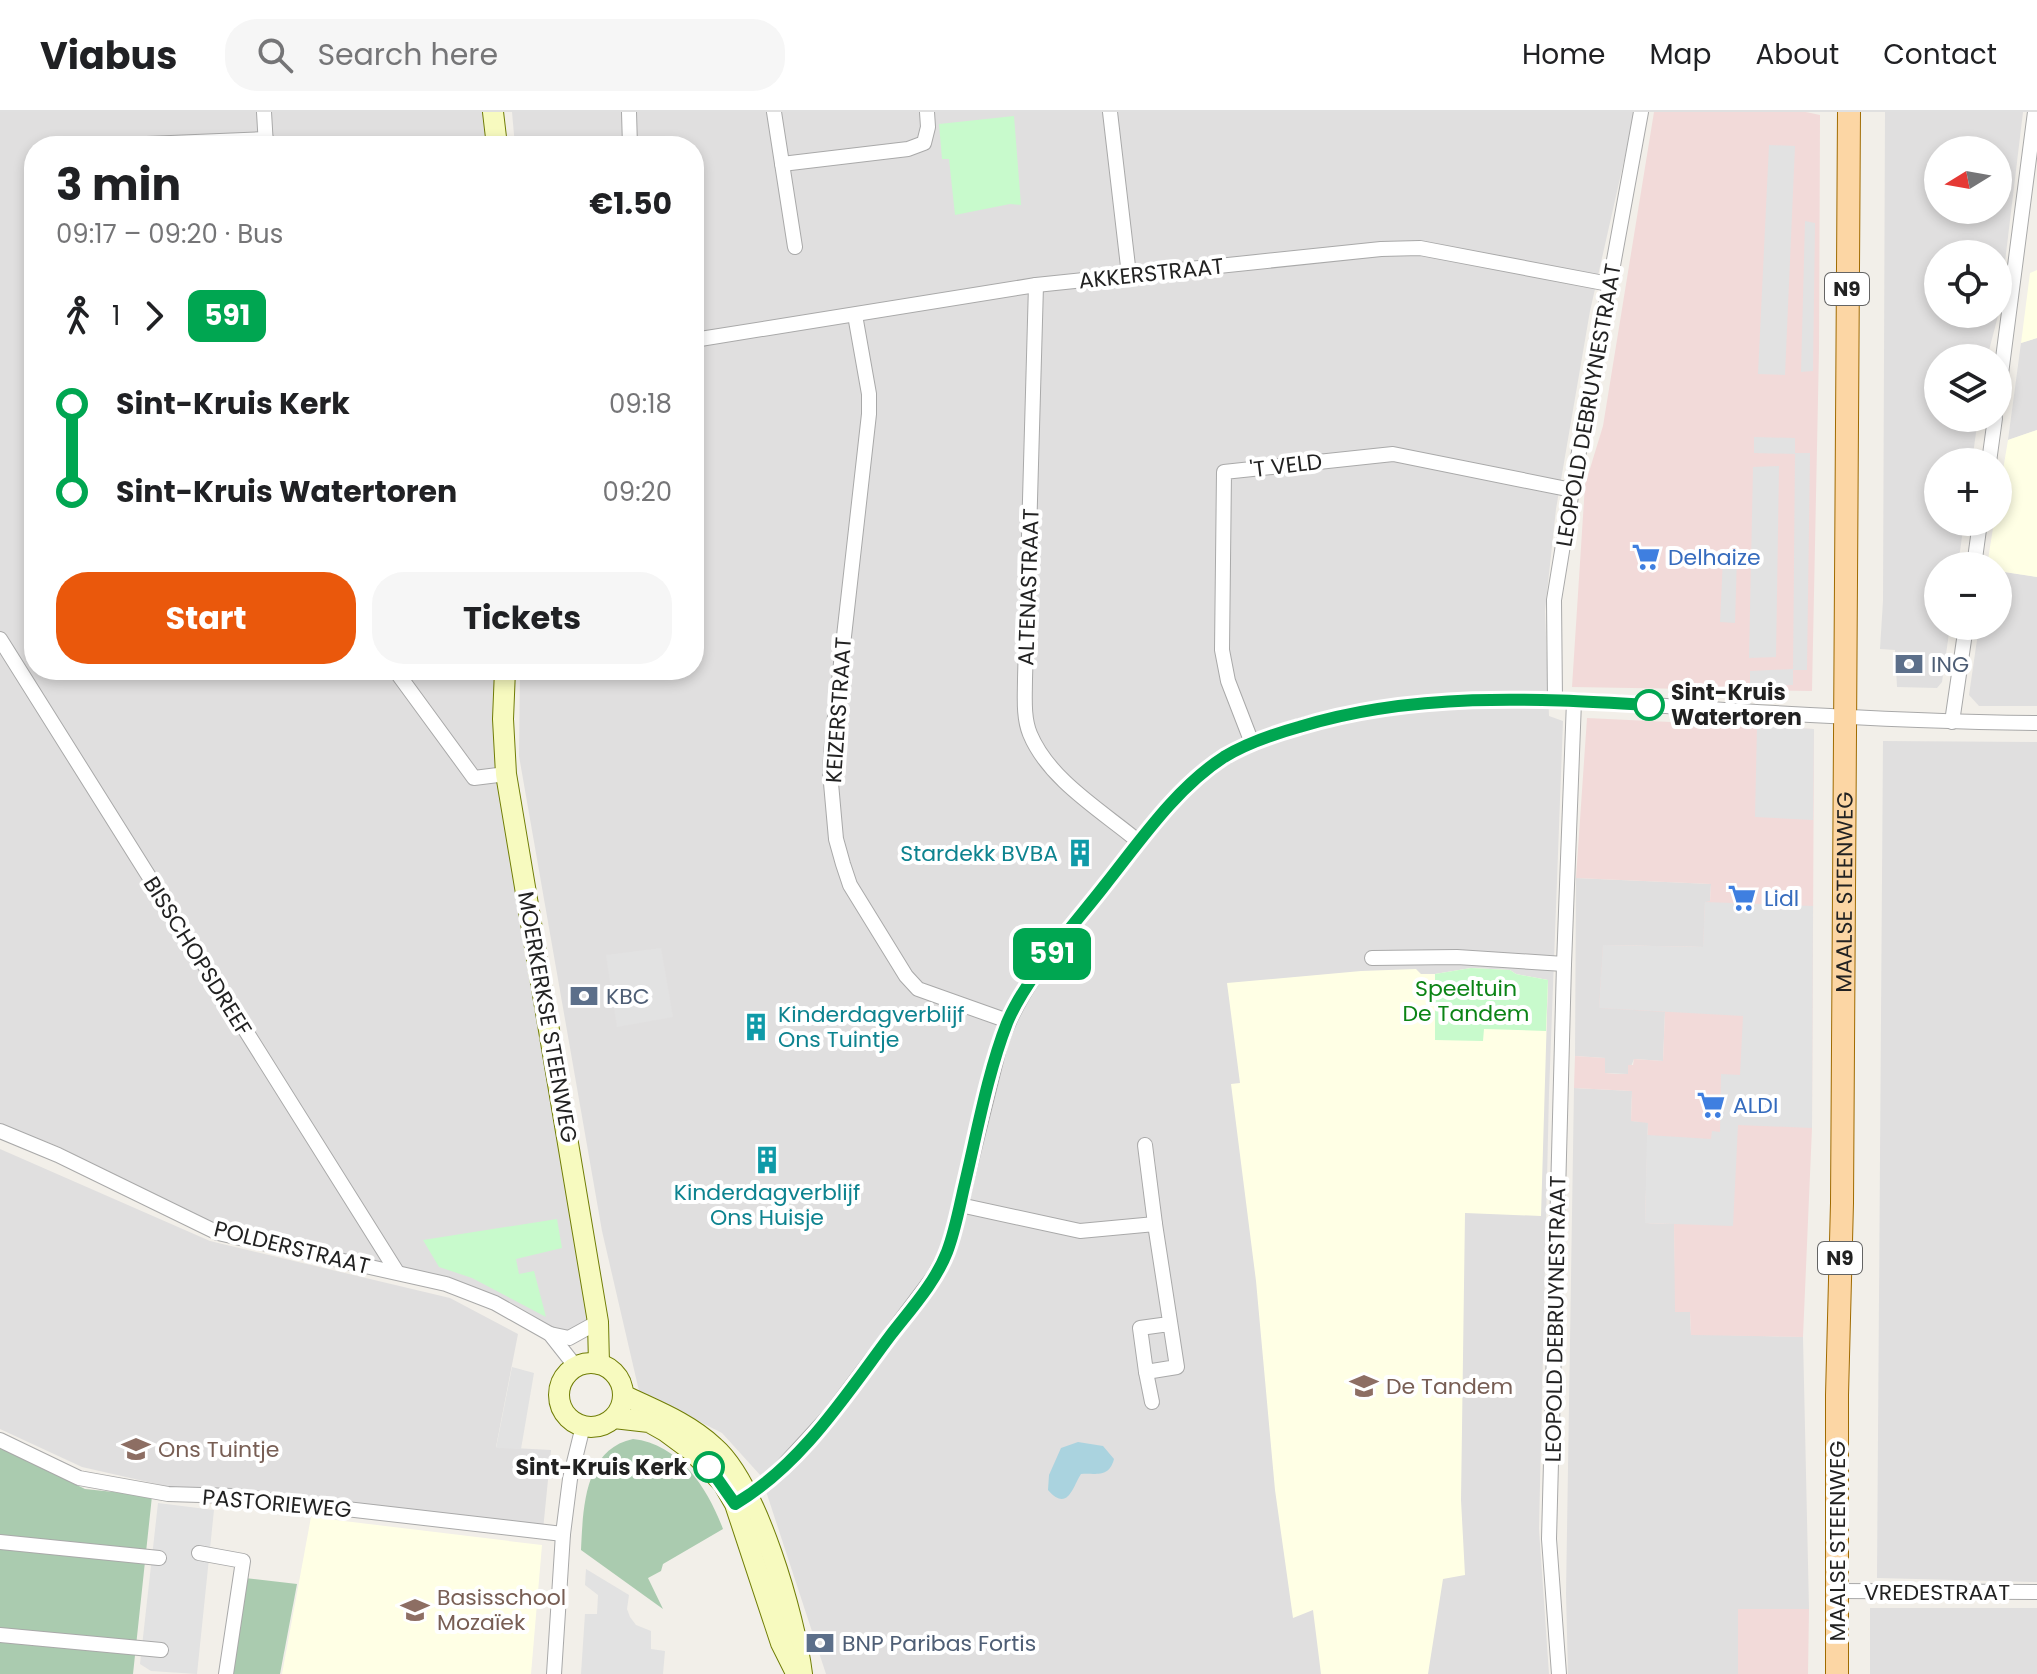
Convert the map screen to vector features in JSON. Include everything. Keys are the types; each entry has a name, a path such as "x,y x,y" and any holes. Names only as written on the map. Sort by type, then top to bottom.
{"main road":[{"name":"MAALSE STEENWEG","path":"1837,1674 1849,112"}],"street":[{"path":"264,112 266,136"},
{"path":"493,112 496,136"},
{"path":"629,112 630,136"},
{"path":"774,112 795,247"},
{"path":"782,164 908,149 924,143 928,127 927,112"},
{"path":"1110,112 1129,275"},
{"name":"LEOPOLD DEBRUYNESTRAAT","path":"1555,701 1554,600 1641,112"},
{"path":"2005,344 2035,112"},
{"name":"AKKERSTRAAT","path":"704,338 1036,285 1381,249 1420,248 1609,284"},
{"name":"ALTENASTRAAT","path":"1036,285 1025,679 1029,733 1046,762 1139,842"},
{"name":"KEIZERSTRAAT","path":"855,315 869,394 869,414 831,757 836,839 850,885 906,976 918,989 1008,1021"},
{"name":"'T VELD","path":"1252,743 1228,681 1222,650 1224,472 1393,454 1572,490"},
{"name":"BISSCHOPSDREEF","path":"0,639 24,677"},
{"path":"1952,722 1964,640"},
{"name":"BISSCHOPSDREEF","path":"26,680 397,1272"},
{"path":"402,680 474,778 506,774"},
{"name":"MOERKERKSE STEENWEG","path":"505,680 506,774 598,1322 599,1364"},
{"path":"742,1500 796,1454 829,1416 920,1297 946,1254 1008,1021 1033,979 1139,842 1202,774 1225,757 1252,743 1289,730 1365,709 1440,701 1574,701 1845,718 2037,723"},
{"name":"LEOPOLD DEBRUYNESTRAAT","path":"1559,1674 1549,1539 1574,701"},
{"path":"1372,958 1457,957 1564,964"},
{"name":"POLDERSTRAAT","path":"0,1131 58,1155 218,1233 446,1284 495,1303 550,1334 576,1367"},
{"path":"1145,1145 1177,1367 1146,1372"},
{"path":"960,1205 1080,1231 1155,1224"},
{"path":"550,1334 569,1338 598,1322"},
{"path":"1152,1402 1140,1328 1169,1324"},
{"path":"588,1363 599,1364 616,1374 623,1395 621,1408 614,1418 599,1426 583,1426 568,1417 561,1406 559,1393 562,1382 576,1367 588,1363"},
{"path":"623,1395 693,1429 725,1458 798,1638 800,1674"},
{"path":"614,1418 649,1422 679,1441 742,1500"},
{"path":"554,1674 563,1534 570,1479 583,1426"},
{"name":"PASTORIEWEG","path":"0,1440 79,1478 168,1494 233,1496 563,1534"},
{"path":"0,1542 159,1558"},
{"path":"199,1553 243,1561 226,1674"},
{"name":"VREDESTRAAT","path":"1838,1591 2037,1592"},
{"path":"0,1635 161,1650"}],"shaded area":[{"path":"0,112 493,112 496,136 24,136 24,680 507,680 503,746 598,1322 567,1345 495,1303 213,1225 60,1147 0,1124"},
{"path":"512,112 1635,112 1590,311 1556,509 1545,611 1549,716 1563,721 1549,1093 1539,1529 1549,1674 826,1674 761,1476 722,1433 639,1391 602,1231 519,756 520,680 704,680 704,136 514,136"},
{"path":"1654,112 1806,112 1820,115 1812,691 1572,687 1585,485 1603,426"},
{"path":"1885,112 2023,112 2012,204 2012,136 1924,136 1924,224 2010,224 2008,240 1924,240 1924,328 1995,328 1991,344 1924,344 1924,432 1976,432 1974,448 1924,448 1924,536 1962,536 1960,552 1924,552 1924,640 1948,640 1942,682 1937,688 1897,687 1895,650 1880,649 1883,601"},
{"path":"1769,145 1795,146 1785,375 1758,374"},
{"path":"1805,221 1815,223 1813,371 1801,372"},
{"path":"2037,270 2037,338 2021,343 2030,273"},
{"path":"2037,338 2037,430 2008,440 2009,432 2012,432 2021,343"},
{"path":"2037,430 2037,577 2012,573 2012,552 1989,552 1992,536 2012,536 2012,448 2007,448 2008,440"},
{"path":"1754,437 1795,438 1795,453 1810,453 1807,670 1793,670 1793,685 1750,686 1750,671 1793,669 1795,454 1754,453"},
{"path":"1779,466 1776,657 1749,658 1753,467"},
{"path":"1737,556 1735,623 1720,622 1723,558"},
{"path":"2012,573 2037,577 2037,706 1979,706 1969,695 1977,640 2012,640"},
{"path":"1587,718 1814,729 1812,1128 1803,1337 1691,1335 1690,1312 1675,1312 1674,1224 1645,1223 1648,1123 1631,1121 1632,1091 1574,1088 1575,1056 1605,1058 1605,1073 1616,1074 1628,1074 1628,1065 1633,1065 1634,1059 1663,1061 1665,1012 1599,1008 1603,945 1703,947 1705,902 1710,901 1711,884 1576,878"},
{"path":"1757,726 1814,729 1813,820 1755,817"},
{"path":"1883,741 2037,742 2037,1582 1877,1578"},
{"path":"1576,878 1711,884 1710,902 1705,902 1704,947 1603,945 1665,1012 1663,1061 1634,1059 1628,1074 1604,1073 1605,1058 1575,1056"},
{"path":"1705,902 1813,906 1812,1128 1738,1125 1733,1226 1645,1223 1647,1135 1711,1139 1712,1131 1720,1132 1721,1074 1740,1075 1743,1016 1599,1008 1603,945 1703,947"},
{"path":"661,948 673,1017 617,1027 606,955"},
{"name":"De Tandem","path":"1471,968 1510,970 1548,980 1541,1216 1465,1213 1461,1500 1465,1575 1443,1579 1428,1674 1321,1674 1313,1610 1293,1618 1275,1490 1256,1281 1231,1084 1240,1083 1227,983 1361,971 1416,969 1421,974 1435,974"},
{"path":"1574,1088 1632,1091 1631,1121 1648,1122 1645,1223 1674,1224 1676,1312 1690,1312 1691,1334 1803,1337 1809,1609 1739,1609 1738,1674 1568,1674 1566,1594"},
{"path":"0,1149 210,1241 450,1298 518,1334 496,1447 551,1450 543,1530 205,1495 82,1467 0,1429"},
{"path":"512,1367 534,1373 521,1449 496,1448"},
{"path":"633,1439 665,1450 690,1471 709,1499 723,1529 663,1564 661,1571 648,1578 663,1609 581,1550 585,1500 596,1468 604,1455 617,1445"},
{"path":"0,1447 85,1489 152,1496 133,1674 0,1674"},
{"path":"158,1503 214,1510 197,1674 151,1671 140,1664"},
{"name":"Basisschool Mozaïek","path":"311,1517 542,1545 531,1674 282,1674"},
{"path":"586,1569 629,1595 627,1609 630,1617 636,1625 651,1631 651,1649 665,1651 663,1674 581,1674 585,1614 597,1614 598,1595 585,1585"},
{"path":"236,1577 297,1584 280,1674 222,1674"},
{"path":"1870,1608 2037,1608 2037,1674 1870,1674"},
{"path":"1738,1609 1809,1609 1808,1674 1738,1674"}],"green space":[{"path":"1014,116 1021,205 1010,204 955,215 949,159 942,159 939,124"},
{"name":"Speeltuin De Tandem","path":"1471,968 1510,970 1548,980 1546,1031 1484,1029 1483,1041 1435,1040 1435,974"},
{"path":"557,1219 562,1248 516,1259 519,1274 534,1271 546,1317 472,1278 439,1267 423,1240"}],"water":[{"path":"1078,1442 1103,1446 1114,1459 1106,1472 1081,1474 1069,1495 1060,1499 1048,1490 1049,1475 1061,1448"}],"bus line":[{"name":"591","path":"709,1467 735,1504 773,1477 829,1416 920,1297 946,1254 953,1234 1000,1044 1019,1000 1139,842 1169,806 1202,774 1252,743 1365,709 1484,700 1649,705"}],"place":[{"name":"Delhaize","path":"1646,557"},
{"name":"ING","path":"1909,664"},
{"name":"Sint-Kruis Watertoren","path":"1649,705"},
{"name":"Stardekk BVBA","path":"1080,853"},
{"name":"Lidl","path":"1742,898"},
{"name":"KBC","path":"584,996"},
{"name":"Kinderdagverblijf Ons Tuintje","path":"756,1027"},
{"name":"ALDI","path":"1711,1105"},
{"name":"Kinderdagverblijf Ons Huisje","path":"767,1160"},
{"name":"De Tandem","path":"1364,1386"},
{"name":"Ons Tuintje","path":"136,1449"},
{"name":"Sint-Kruis Kerk","path":"709,1467"},
{"name":"Basisschool Mozaïek","path":"415,1610"},
{"name":"BNP Paribas Fortis","path":"820,1643"}]}
